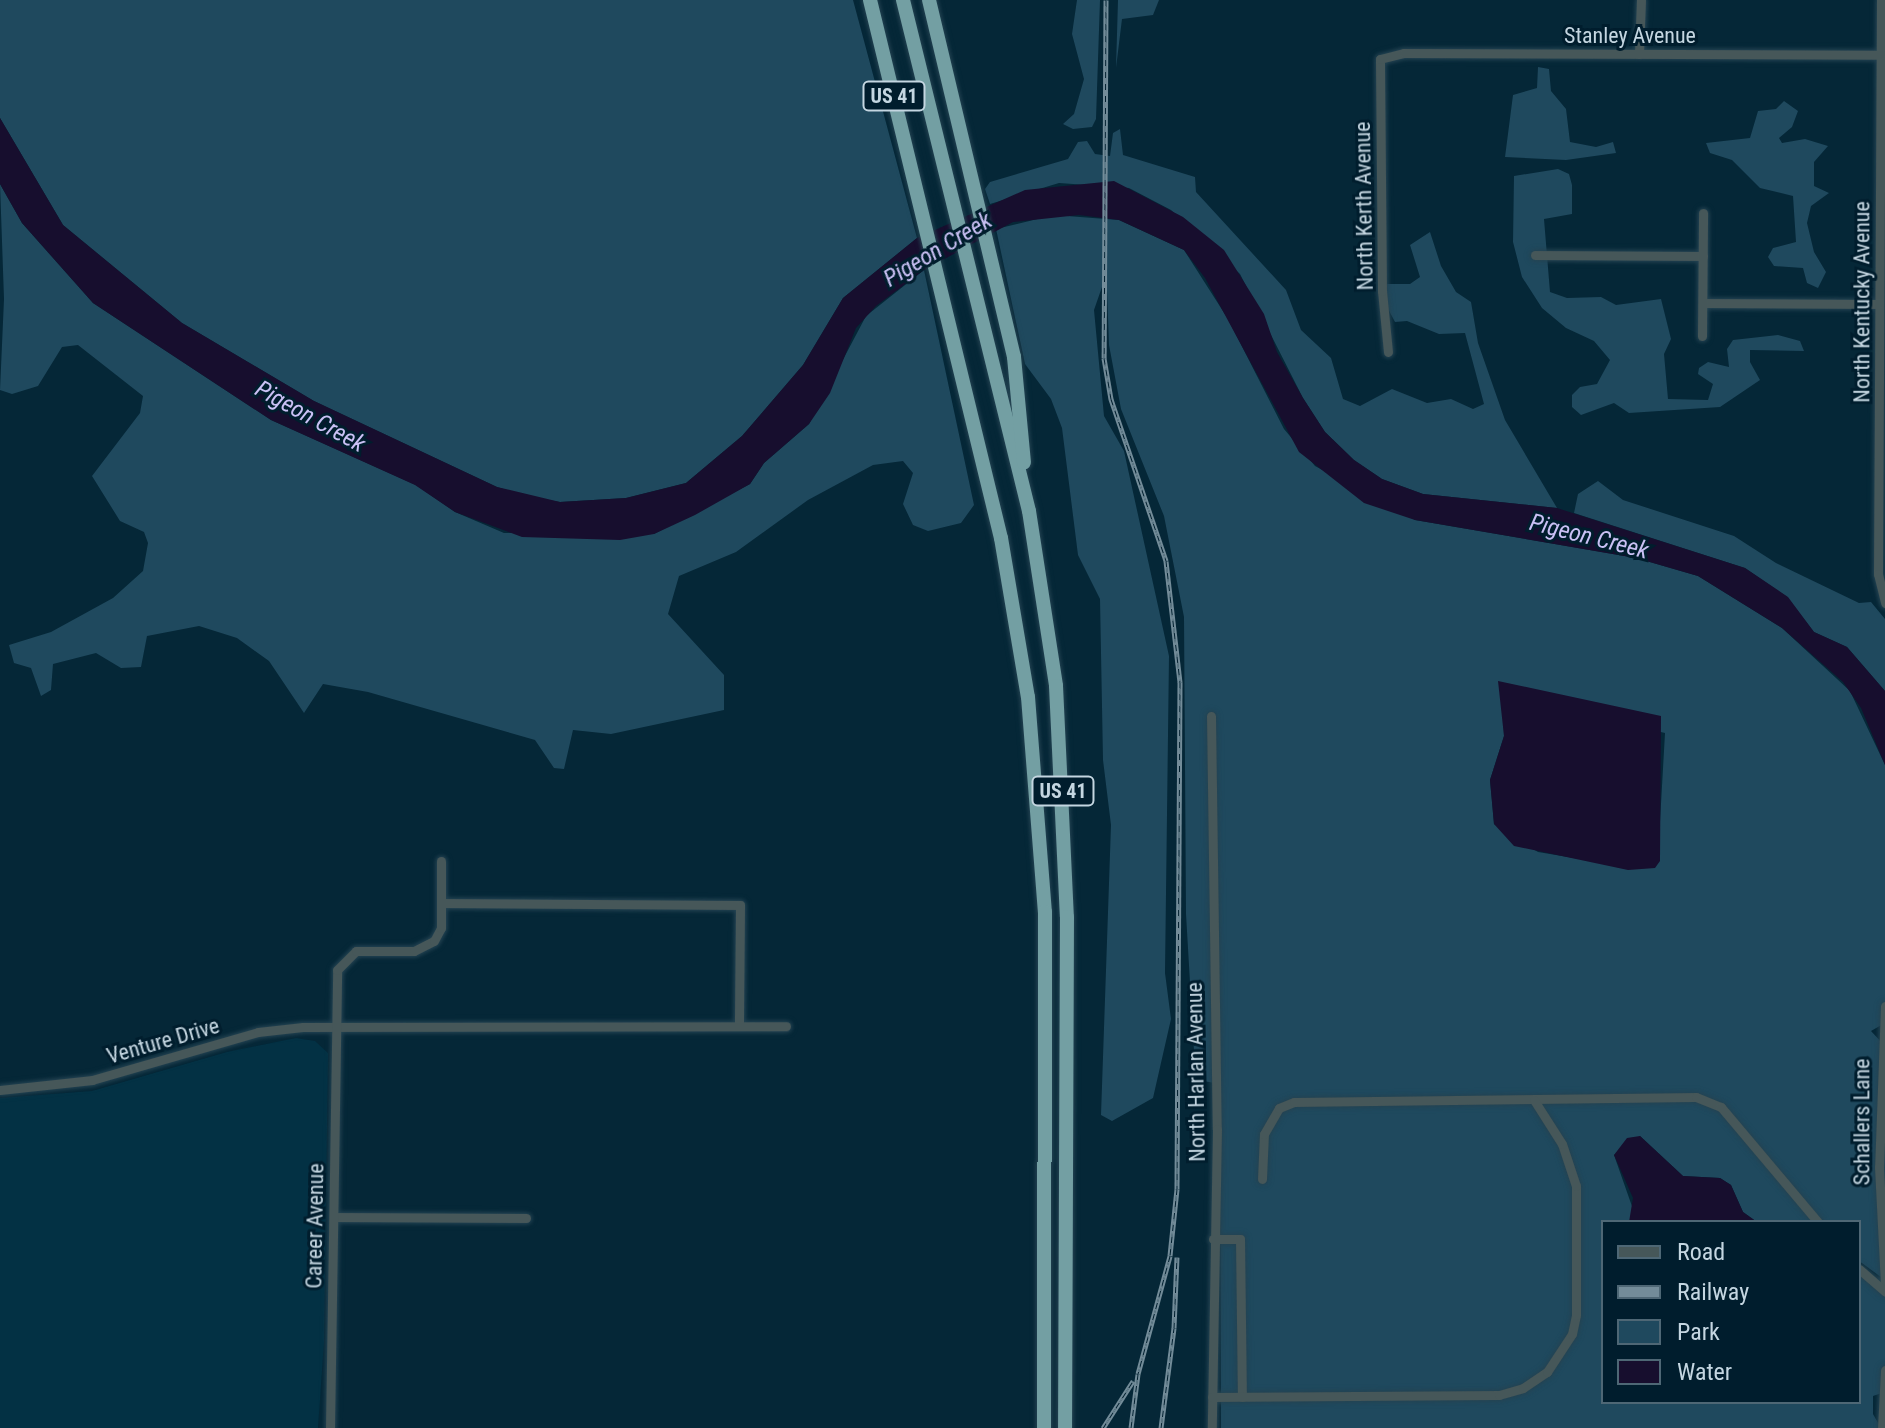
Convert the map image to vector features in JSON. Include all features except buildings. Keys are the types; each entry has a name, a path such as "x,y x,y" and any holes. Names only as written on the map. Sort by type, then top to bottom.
{"highway":[{"name":"US 41","path":"870,0 1004,550 1038,792 1046,959 1044,1428"},
{"name":"US 41","path":"903,0 1029,511 1056,686 1064,818 1065,1428"},
{"path":"929,0 1014,357 1029,511"}],"street":[{"path":"1639,54 1641,0"},
{"name":"North Kentucky Avenue","path":"1881,0 1883,142 1879,304 1882,497 1878,574 1885,603"},
{"name":"Stanley Avenue","path":"1380,59 1404,53 1881,55"},
{"name":"North Kerth Avenue","path":"1380,59 1382,291 1388,352"},
{"path":"1702,336 1703,213"},
{"path":"1535,255 1703,256"},
{"path":"1703,303 1879,304"},
{"name":"North Harlan Avenue","path":"1211,716 1217,1129 1212,1428"},
{"path":"441,861 441,903 740,905 739,1026"},
{"name":"Career Avenue","path":"330,1428 336,1025 341,962 361,950 414,951 431,944 440,931 441,903"},
{"name":"Schallers Lane","path":"1885,1006 1879,1167 1885,1289"},
{"name":"Venture Drive","path":"0,1090 92,1080 258,1032 336,1025 786,1026"},
{"path":"1262,1179 1264,1134 1279,1108 1294,1102 1707,1099 1721,1107 1816,1220"},
{"path":"1212,1397 1499,1395 1523,1388 1547,1372 1572,1334 1576,1315 1576,1186 1562,1144 1534,1100"},
{"path":"334,1217 526,1218"},
{"path":"1213,1239 1240,1239 1242,1397"},
{"path":"1861,1271 1885,1289"},
{"path":"1882,1428 1885,1370"}],"shaded area":[{"path":"296,1038 315,1041 328,1053 324,1341 318,1428 0,1428 0,1098 92,1091 227,1052"}],"green space":[{"path":"0,0 853,0 917,238 843,298 803,365 742,436 686,483 626,498 560,502 530,497 497,487 314,401 182,323 63,225 0,118"},
{"path":"1077,0 1100,0 1096,119 1092,127 1073,129 1063,124 1074,114 1084,79 1072,34"},
{"path":"1118,0 1159,0 1153,15 1122,19 1116,68"},
{"path":"1538,67 1549,69 1551,91 1566,109 1570,142 1596,147 1613,142 1616,153 1566,160 1505,157 1513,95 1537,88"},
{"path":"1784,101 1798,111 1792,127 1779,138 1782,143 1805,139 1828,146 1814,162 1814,186 1829,193 1811,206 1807,223 1814,252 1826,272 1818,288 1807,283 1803,268 1774,266 1768,257 1773,248 1796,242 1793,196 1760,188 1732,160 1710,153 1706,143 1750,138 1758,111 1776,109"},
{"path":"1120,129 1123,155 1195,177 1196,192 1286,290 1301,330 1331,358 1343,399 1360,406 1392,389 1427,403 1451,399 1473,409 1484,404 1465,333 1439,334 1407,321 1395,322 1387,307 1386,284 1410,284 1420,277 1410,245 1430,232 1441,266 1456,292 1471,302 1478,343 1505,420 1557,508 1423,494 1382,479 1354,460 1325,432 1303,398 1240,274 1171,210 1129,188 1059,183 990,204 985,189 990,182 1068,159 1078,142 1087,141 1095,154 1110,156 1113,133"},
{"path":"1558,169 1569,174 1572,214 1544,219 1550,292 1567,298 1601,297 1616,305 1661,299 1671,339 1664,354 1668,399 1708,400 1713,384 1698,374 1699,368 1708,362 1729,367 1727,349 1733,340 1778,335 1800,341 1804,351 1750,350 1750,362 1760,380 1720,407 1629,413 1614,403 1581,415 1572,407 1572,395 1580,387 1597,384 1610,360 1594,341 1566,328 1542,308 1522,277 1513,242 1514,176"},
{"path":"0,184 22,223 93,303 271,420 416,485 455,512 504,533 654,534 750,484 764,463 809,424 866,316 924,270 974,505 961,523 928,531 913,525 903,504 913,473 903,461 873,465 808,500 736,552 679,576 668,614 724,675 724,710 611,734 573,730 564,769 554,768 535,740 368,692 323,684 304,713 269,661 237,638 199,626 147,636 141,667 121,668 96,653 53,664 51,690 41,696 31,668 14,663 9,645 51,632 113,598 143,571 148,543 144,532 120,521 92,476 140,413 143,396 78,345 62,347 38,386 12,394 0,390 4,299"},
{"path":"1054,215 1119,220 1184,250 1228,319 1284,429 1315,466 1415,520 1636,558 1698,576 1782,628 1850,691 1885,765 1885,1023 1871,1031 1885,1046 1885,1280 1861,1262 1861,1220 1754,1220 1743,1212 1731,1185 1720,1178 1683,1176 1640,1136 1614,1155 1634,1212 1630,1220 1601,1220 1601,1404 1861,1404 1861,1276 1885,1296 1885,1392 1873,1396 1873,1414 1881,1428 1221,1428 1220,1084 1198,1080 1195,1068 1186,914 1184,617 1164,516 1121,409 1109,345 1107,290 1102,287 1094,310 1104,416 1124,451 1169,656 1165,973 1171,1019 1153,1098 1112,1121 1101,1115 1111,825 1103,760 1100,599 1078,555 1062,428 1051,399 1025,364 996,229","holes":["1503,694 1665,733 1659,839 1580,859 1538,852 1494,824 1490,780 1504,736"]},
{"path":"1598,481 1623,500 1734,536 1776,563 1859,603 1871,602 1885,619 1885,691 1847,647 1814,632 1787,597 1745,568 1574,513 1578,494"}],"water":[{"name":"Pigeon Creek","path":"0,118 63,225 182,323 314,401 497,487 560,502 626,498 686,483 742,436 803,365 843,298 917,238 1025,190 1114,181 1183,217 1224,250 1264,314 1277,352 1303,398 1325,432 1354,460 1382,479 1423,494 1557,508 1745,568 1788,597 1814,632 1847,647 1885,691 1885,765 1861,708 1843,682 1782,628 1698,576 1636,558 1415,520 1364,503 1299,452 1205,278 1184,250 1119,220 1079,215 1013,222 924,270 876,306 856,328 830,393 809,424 764,463 750,484 695,515 654,534 620,540 522,537 455,512 415,485 271,420 93,303 22,223 0,184"},
{"path":"1498,681 1661,716 1660,861 1655,868 1628,870 1514,846 1494,824 1490,780 1504,736"},
{"path":"1640,1136 1683,1176 1720,1178 1731,1185 1743,1212 1754,1220 1629,1220 1633,1198 1614,1155 1627,1138"}],"railway":[{"path":"1106,0 1104,358 1111,399 1166,561 1180,682 1177,1189 1170,1256 1138,1374 1131,1428"},
{"path":"1161,1428 1174,1328 1177,1257"},
{"path":"1103,1428 1133,1381"}]}
